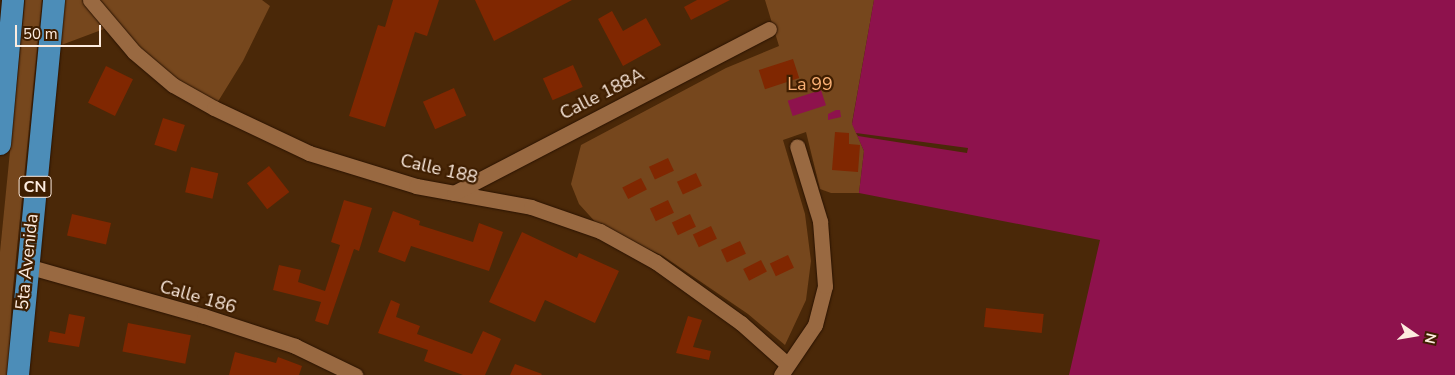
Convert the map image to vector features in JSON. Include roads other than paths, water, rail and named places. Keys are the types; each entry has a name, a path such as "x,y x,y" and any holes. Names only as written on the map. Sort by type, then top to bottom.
{"highway":[{"path":"0,144 13,0"},
{"name":"5ta Avenida","path":"18,375 54,0"}],"street":[{"name":"Calle 188","path":"90,0 134,52 173,85 214,108 309,152 416,186 531,207 600,231 656,262 741,323 784,370"},
{"name":"Calle 188A","path":"454,193 768,29"},
{"path":"784,370 814,325 825,286 820,221 797,146"},
{"name":"Calle 186","path":"27,266 204,316 295,346 355,375"}],"park label":[{"name":"La 99","path":"810,84"}]}
